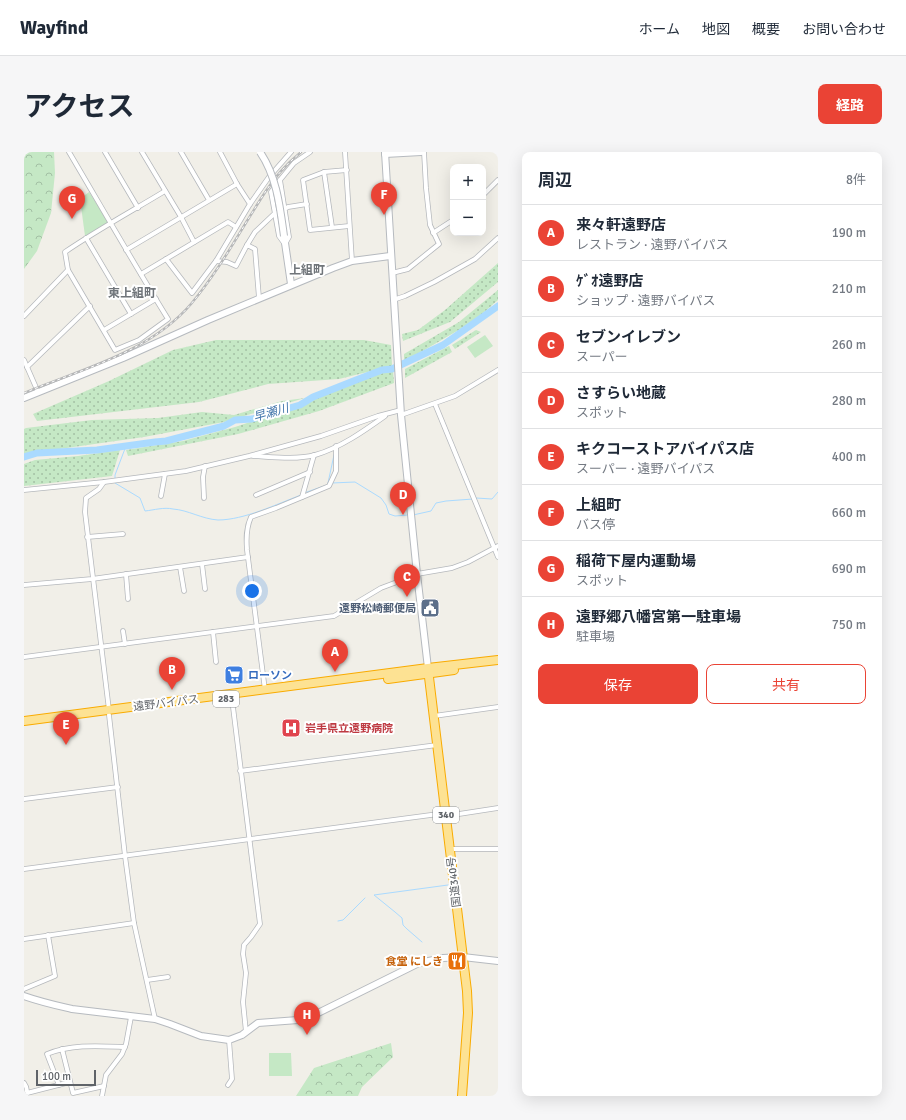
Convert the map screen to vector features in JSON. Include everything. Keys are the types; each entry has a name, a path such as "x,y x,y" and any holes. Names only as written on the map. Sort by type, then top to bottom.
{"highway":[{"name":"遠野バイパス","path":"24,721 232,699 498,660"},
{"name":"遠野バイパス","path":"24,726 265,690 498,664"},
{"name":"国道340号","path":"429,671 463,957 468,1013 462,1096"}],"street":[{"path":"70,152 111,224 140,274 168,319 139,340 115,350 68,270 65,252 86,238 111,224 138,208 165,191"},
{"path":"104,152 138,208"},
{"path":"142,152 181,217 194,242"},
{"path":"180,152 209,200"},
{"path":"220,152 237,184 250,204"},
{"path":"260,152 275,183 279,200 291,284"},
{"path":"166,260 192,293 216,260 250,204 269,177 291,152"},
{"path":"285,244 279,236 270,192 294,163 310,152"},
{"path":"345,152 352,261"},
{"path":"421,152 385,153 390,256 401,410 417,574 429,671"},
{"path":"392,273 408,269 439,244 430,225 424,152"},
{"path":"347,170 324,172 303,180 310,230 349,226"},
{"path":"324,172 332,227"},
{"path":"280,180 289,237 285,244"},
{"path":"486,192 498,180"},
{"path":"126,250 237,184"},
{"path":"216,260 227,262 236,266 255,232 275,214 285,209 307,204"},
{"path":"140,274 228,222 236,227"},
{"path":"433,233 450,222"},
{"path":"86,238 131,314"},
{"path":"393,300 434,282 475,259 498,238"},
{"path":"247,245 255,249 259,298"},
{"path":"24,398 123,358 291,284 352,261 390,256"},
{"path":"24,316 68,270"},
{"path":"104,330 156,299"},
{"path":"27,367 90,306"},
{"path":"24,360 38,392"},
{"path":"24,490 165,474 249,456 321,436 401,410 435,404 455,396 498,370"},
{"path":"435,404 496,547 498,556"},
{"path":"249,456 292,458 314,455 350,439 389,414"},
{"path":"265,690 248,557 246,534 247,525 251,517 329,486 336,471 336,446"},
{"path":"302,497 314,455"},
{"path":"204,466 204,498"},
{"path":"256,495 310,472"},
{"path":"161,496 165,474"},
{"path":"104,482 99,489 86,498 85,512 134,923 155,1019"},
{"path":"88,537 123,534"},
{"path":"24,657 334,616 381,588 417,574 452,568 468,562 496,547"},
{"path":"24,585 92,579 248,557"},
{"path":"202,564 205,589"},
{"path":"180,567 184,592"},
{"path":"126,574 128,599"},
{"path":"123,631 125,644"},
{"path":"213,632 216,662"},
{"path":"232,699 260,924 244,944 243,954 246,973 243,1002 246,1032"},
{"path":"434,716 498,707"},
{"path":"240,771 437,745"},
{"path":"24,799 118,787"},
{"path":"24,869 498,808"},
{"path":"450,849 498,849"},
{"path":"24,939 134,923"},
{"path":"24,990 55,976 48,935"},
{"path":"24,996 58,1006 131,1017 155,1019 201,1036 229,1040 246,1032 258,1022 298,1020 310,1017 419,963 443,958 463,957 498,961"},
{"path":"147,980 168,977"},
{"path":"102,1096 106,1075 122,1054 125,1047 131,1017"},
{"path":"228,1085 232,1079 229,1040"},
{"path":"59,1085 47,1054 62,1049 94,1045 125,1047"},
{"path":"62,1049 73,1094 104,1086"},
{"path":"24,1083 27,1088 26,1095 70,1082"}],"green space":[{"path":"24,152 54,152 55,173 51,213 37,251 24,269"},
{"path":"89,192 109,223 85,236 80,199"},
{"path":"498,263 498,282 450,322 403,341 402,334 418,330 445,310"},
{"path":"498,290 498,300 474,321 404,362 404,354 459,322"},
{"path":"476,330 481,332 455,349 452,345"},
{"path":"485,335 493,346 475,358 467,347"},
{"path":"216,340 364,340 391,345 392,366 339,379 268,384 199,402 37,421 33,414 109,381 173,350"},
{"path":"449,346 452,352 405,378 405,369"},
{"path":"393,370 394,383 319,411 238,434 128,456 126,450 183,441 235,427 301,405 356,381"},
{"path":"305,398 224,422 144,437 24,454 24,429 26,428 92,420 158,418 202,412 234,415 282,401"},
{"path":"120,450 112,476 24,486 24,464 35,460"},
{"path":"391,1043 393,1057 362,1087 358,1096 296,1096 314,1068"},
{"path":"269,1053 291,1053 292,1076 269,1076"}],"waterway":[{"name":"早瀬川","path":"24,457 37,453 97,450 166,441 224,426 235,420 252,419 300,405 313,397 356,380 382,370 392,369 443,345 498,306"},
{"path":"115,480 115,475 126,446"},
{"path":"328,483 334,455"},
{"path":"332,483 355,482 381,498 386,505 389,514 395,516 408,515"},
{"path":"115,483 140,498 145,511 170,508 218,520 249,514 301,495"},
{"path":"304,493 327,485"},
{"path":"476,498 492,499 498,492"},
{"path":"413,515 431,511 436,503 473,499"},
{"path":"422,942 403,925 402,918 374,895 448,885"},
{"path":"338,921 343,920 365,898"}],"railway":[{"path":"24,393 113,358 155,335 174,321 191,304 207,284 228,253 260,199 275,179 301,152"}],"place":[{"name":"上組町","path":"384,215"},
{"name":"稲荷下屋内運動場","path":"72,219"},
{"name":"さすらい地蔵","path":"403,515"},
{"name":"セブンイレブン","path":"407,597"},
{"name":"遠野松崎郵便局","path":"430,608"},
{"name":"来々軒遠野店","path":"335,672"},
{"name":"ローソン","path":"234,675"},
{"name":"ｹﾞｵ遠野店","path":"172,690"},
{"name":"岩手県立遠野病院","path":"291,728"},
{"name":"キクコーストアバイパス店","path":"66,745"},
{"name":"食堂 にしき","path":"457,961"},
{"name":"遠野郷八幡宮第一駐車場","path":"307,1035"}],"district":[{"name":"上組町","path":"307,270"},
{"name":"東上組町","path":"132,293"}]}
